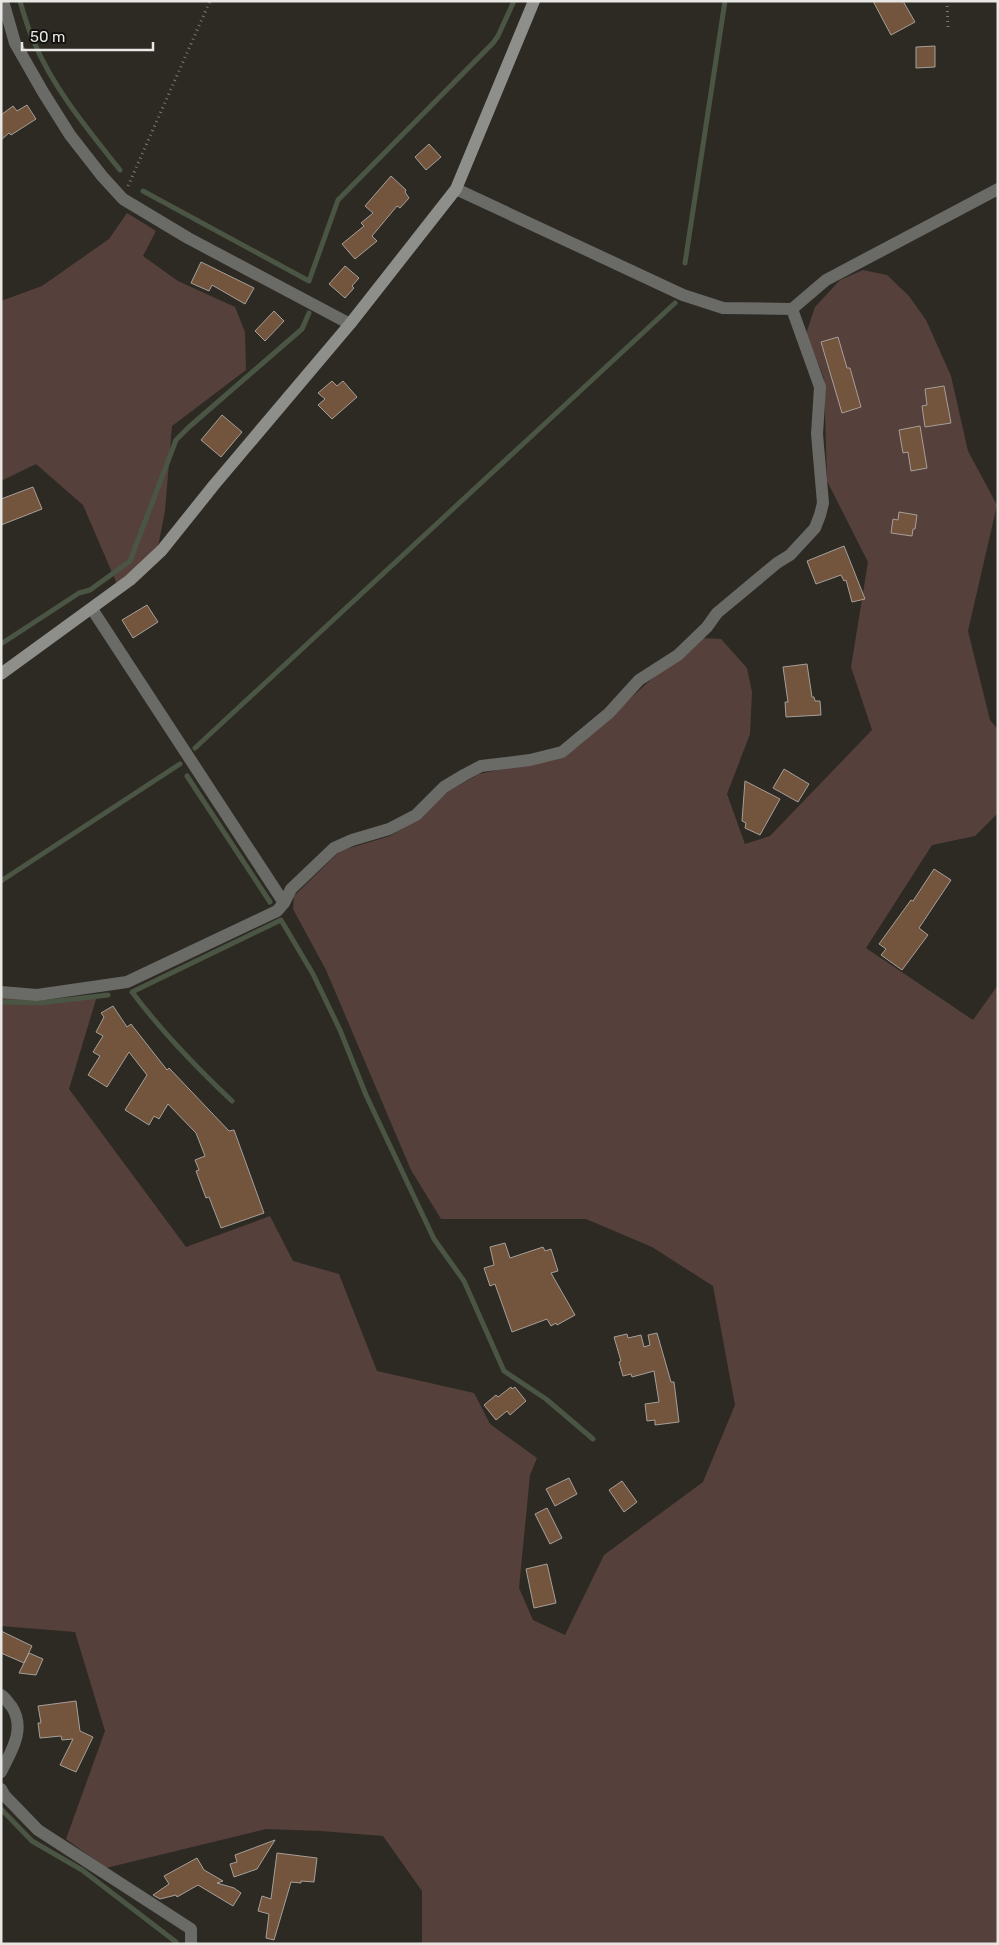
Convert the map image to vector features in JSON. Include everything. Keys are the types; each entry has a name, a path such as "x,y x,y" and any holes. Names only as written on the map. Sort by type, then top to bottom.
{"street":[{"path":"3,1 15,43 43,92 70,135 122,199 188,238 350,324"},
{"path":"1,674 130,580 162,550 214,484 350,324 456,189 534,1"},
{"path":"456,189 683,295 723,308 792,308 826,280 998,189"},
{"path":"1,992 37,995 127,982 277,911 284,903 291,889 334,848 352,840 389,829 416,815 444,787 481,766 530,760 562,752 609,713 639,680 678,655 718,613 777,563 790,555 814,528 820,515 823,502 817,434 820,387 792,308"},
{"path":"92,608 284,903"},
{"path":"1,1695 5,1697 14,1712 18,1726 16,1742 1,1772"},
{"path":"1,1789 5,1796 38,1830 190,1930 190,1944"}],"path":[{"path":"122,199 210,1"},
{"path":"947,1 948,28"}],"shaded area":[{"path":"127,213 156,231 143,256 178,281 235,307 245,332 246,370 172,426 165,511 158,547 117,584 83,505 36,464 1,481 1,301 42,286 109,239"},
{"path":"863,270 887,275 909,296 926,320 951,376 968,451 997,505 968,631 990,720 998,730 998,813 975,836 932,845 866,948 973,1020 998,985 998,1944 422,1944 422,1891 383,1836 266,1829 106,1868 66,1839 105,1731 75,1632 1,1626 1,996 35,1001 97,996 69,1089 186,1247 270,1216 293,1261 339,1274 377,1371 474,1393 490,1424 537,1458 530,1475 519,1588 533,1620 565,1635 604,1555 703,1482 735,1405 713,1286 652,1247 586,1219 441,1219 411,1170 326,970 293,909 294,896 340,851 390,836 417,820 449,791 479,774 563,756 602,725 700,638 721,639 747,668 752,692 750,734 727,794 745,844 770,836 872,730 851,667 868,562 827,481 824,378 806,334 815,307 840,280"}],"building":[{"path":"873,1 903,1 915,22 891,35"},
{"path":"935,46 935,67 916,68 916,47"},
{"path":"27,105 36,119 11,135 9,133 1,140 1,115 13,106 17,111"},
{"path":"429,144 441,157 426,170 415,157"},
{"path":"391,176 406,190 405,192 409,198 400,208 397,206 372,236 377,241 355,259 342,244 364,226 361,223 373,213 365,206"},
{"path":"201,262 254,288 245,304 212,285 209,291 191,283"},
{"path":"345,266 359,278 352,286 354,288 345,298 329,284"},
{"path":"274,311 284,321 265,341 255,331"},
{"path":"838,337 847,368 850,368 861,407 842,413 821,342"},
{"path":"332,381 337,386 343,381 357,397 332,419 318,405 325,399 318,393"},
{"path":"944,386 951,423 925,427 922,406 927,405 925,389"},
{"path":"222,415 242,432 221,457 201,440"},
{"path":"920,426 927,468 911,471 908,452 903,453 899,430"},
{"path":"33,487 42,509 1,525 1,499"},
{"path":"899,512 917,515 912,536 891,533 893,519 898,520"},
{"path":"844,546 865,599 852,602 846,580 844,581 841,575 816,584 807,561"},
{"path":"147,605 158,622 133,638 122,620"},
{"path":"807,664 812,697 814,697 815,701 820,701 821,715 786,717 785,702 788,702 783,667"},
{"path":"784,769 809,784 798,802 773,788"},
{"path":"745,781 780,799 760,835 745,828 746,823 742,821"},
{"path":"934,869 951,880 919,928 928,935 902,970 881,955 886,949 879,944 911,900 913,901"},
{"path":"113,1006 127,1027 131,1024 167,1070 169,1068 229,1131 234,1130 264,1213 221,1228 209,1197 206,1198 196,1171 199,1170 195,1160 205,1156 196,1133 168,1104 159,1119 154,1116 149,1125 125,1110 147,1075 129,1052 107,1087 88,1075 100,1056 93,1052 103,1036 96,1032 104,1017 101,1013"},
{"path":"505,1243 510,1258 543,1247 545,1251 551,1249 558,1271 551,1273 575,1315 557,1325 556,1323 551,1326 547,1319 512,1332 495,1284 490,1286 484,1268 494,1265 490,1247"},
{"path":"657,1333 671,1382 674,1382 679,1422 655,1425 655,1420 647,1421 645,1404 659,1402 654,1371 632,1377 631,1374 623,1376 614,1337 627,1334 628,1338 641,1335 644,1347 650,1345 648,1335"},
{"path":"511,1387 512,1389 515,1387 526,1401 510,1415 507,1411 496,1420 484,1405 496,1395 498,1397"},
{"path":"569,1478 577,1494 555,1506 546,1489"},
{"path":"622,1481 637,1502 624,1512 609,1490"},
{"path":"547,1508 562,1538 550,1544 535,1514"},
{"path":"547,1564 556,1603 534,1608 526,1569"},
{"path":"1,1631 32,1646 24,1663 1,1653"},
{"path":"29,1653 43,1659 36,1675 19,1673"},
{"path":"76,1701 80,1731 93,1737 76,1772 60,1765 73,1739 62,1740 61,1736 40,1738 38,1723 41,1723 38,1706"},
{"path":"275,1840 257,1869 234,1877 230,1864 237,1862 235,1855"},
{"path":"277,1853 317,1858 314,1882 291,1882 274,1940 266,1938 269,1914 258,1911 262,1896 271,1899"},
{"path":"197,1858 204,1870 223,1881 217,1883 234,1888 241,1893 233,1906 198,1885 177,1897 176,1895 160,1899 153,1895 169,1884 164,1876"}],"waterway":[{"path":"20,1 32,37 51,76 72,109 120,170"},
{"path":"143,191 309,281 338,200 493,43 514,1"},
{"path":"685,263 725,1"},
{"path":"195,748 675,303"},
{"path":"1,644 79,593 90,590 130,561 176,440 302,329 309,313"},
{"path":"1,881 180,764"},
{"path":"187,776 270,902"},
{"path":"232,1101 180,1049 132,992 281,920 313,974 340,1030 366,1095 434,1239 464,1281 504,1371 546,1399 593,1439"},
{"path":"1,1002 40,1003 108,995"},
{"path":"1,1809 32,1841 82,1870 177,1944"}]}
